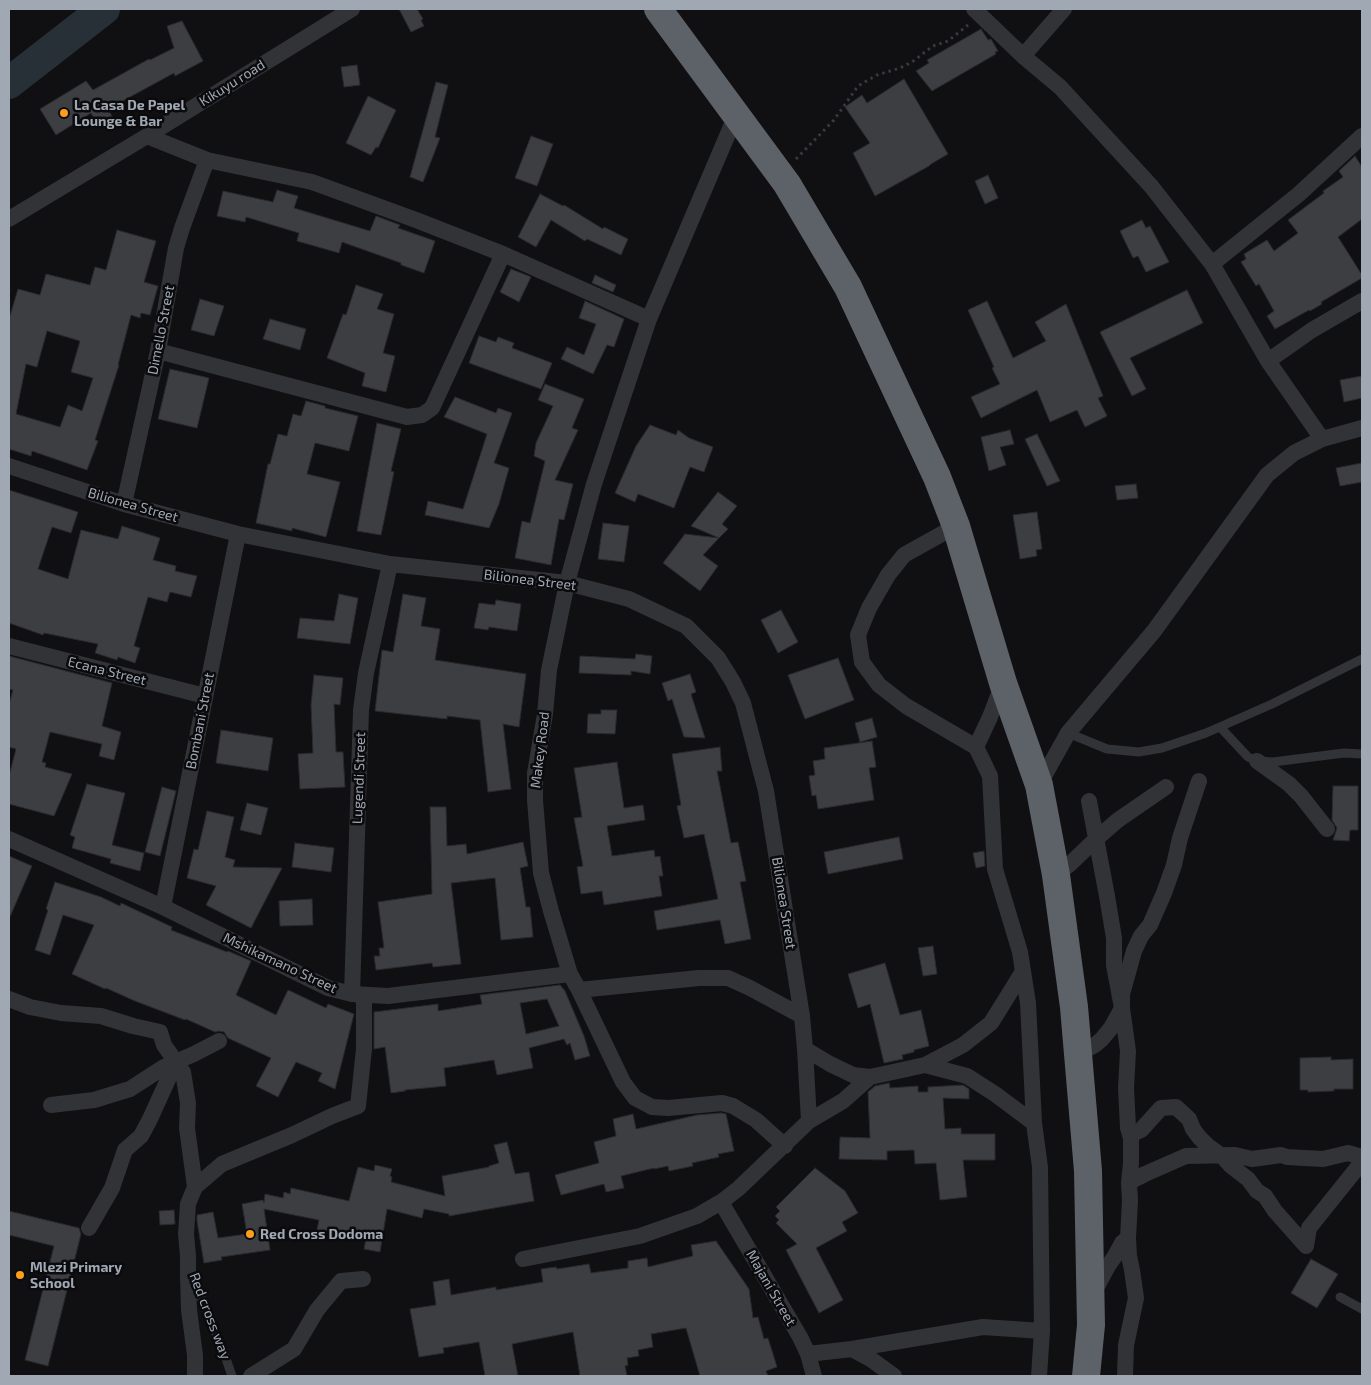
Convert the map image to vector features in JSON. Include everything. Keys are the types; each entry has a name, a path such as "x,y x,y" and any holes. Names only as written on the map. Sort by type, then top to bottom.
{"highway":[{"path":"658,9 787,184 848,286 937,477 956,526 1003,683 1039,784 1056,875 1074,1007 1088,1171 1091,1325 1086,1376"}],"street":[{"name":"Kikuyu road","path":"9,219 352,9"},
{"path":"1023,56 1064,9"},
{"path":"978,12 1023,56 1060,87 1151,186 1212,264 1268,361 1322,439"},
{"name":"Makey Road","path":"736,114 649,319 594,484 567,583 549,670 535,773 535,791 542,873 570,974 623,1082 635,1098 652,1107 668,1108 722,1103 733,1106 756,1120 785,1146"},
{"path":"147,136 207,160 312,182 503,254 649,319"},
{"path":"1212,264 1299,194 1362,136"},
{"name":"Dimello Street","path":"124,504 158,351 176,248 207,160"},
{"path":"158,351 407,417 422,415 432,408 503,254"},
{"path":"1268,361 1312,330 1362,301"},
{"path":"1039,784 1068,733 1154,631 1267,475 1294,453 1322,439 1362,428"},
{"name":"Bilionea Street","path":"9,466 124,504 238,534 390,564 567,583 629,599 686,626 718,658 733,682 743,703 766,791 802,1016 806,1049 809,1121"},
{"path":"956,526 904,555 888,575 869,608 858,635 862,662 879,685 906,706 976,748 990,776 995,869 1020,952 1028,1003 1034,1123 1040,1167 1042,1332 1039,1376"},
{"name":"Bombani Street","path":"163,907 238,534"},
{"name":"Lugendi Street","path":"195,1187 222,1164 292,1136 332,1116 358,1106 364,1048 364,1003 357,994 362,710 366,673 390,564"},
{"name":"Ecana Street","path":"9,646 205,696"},
{"path":"976,748 1003,683"},
{"path":"1257,761 1289,784 1328,829"},
{"path":"1078,1054 1102,1039 1111,1028 1122,1008 1122,994 1134,951 1141,936 1150,925 1164,893 1199,780"},
{"path":"1056,875 1118,820 1166,786"},
{"path":"1089,801 1114,938 1114,964 1128,1051 1126,1088 1131,1163 1128,1238 1136,1298 1126,1345 1125,1376"},
{"name":"Mshikamano Street","path":"9,839 163,907 328,988 357,994 388,996 570,974"},
{"path":"806,1049 830,1064 853,1075 870,1077 925,1065 963,1045 991,1023 1022,973"},
{"path":"579,990 699,978 728,978 802,1016"},
{"path":"9,999 30,1007 61,1013 101,1016 132,1026 160,1032 164,1045 183,1072 188,1103 187,1128 195,1187 188,1204 186,1234 195,1376"},
{"path":"51,1105 94,1100 130,1089 164,1067 219,1041"},
{"path":"89,1228 112,1188 125,1150 141,1136 176,1062"},
{"path":"925,1065 967,1076 1034,1123"},
{"path":"523,1260 640,1236 697,1216 738,1190 809,1121 843,1101 870,1077"},
{"path":"1130,1135 1141,1130 1161,1108 1176,1107 1189,1119 1199,1138 1222,1156 1230,1166 1248,1179 1257,1191 1265,1196 1306,1246 1309,1228 1362,1162"},
{"path":"1129,1182 1186,1156 1235,1155 1252,1159 1281,1154 1287,1157 1323,1159 1348,1153 1362,1157"},
{"name":"Majani Street","path":"721,1202 800,1337 808,1354 814,1376"},
{"path":"1090,1298 1108,1266 1116,1256 1122,1242 1128,1238"},
{"path":"251,1376 294,1348 317,1310 341,1281 363,1278"},
{"path":"808,1354 852,1349 983,1327 1042,1332"},
{"path":"852,1349 872,1360 894,1376"}],"lane":[{"path":"1068,733 1107,749 1139,752 1162,748 1220,727 1272,704 1362,659"},
{"path":"1220,727 1248,757 1257,761 1273,762 1344,753 1362,754"},
{"name":"Red cross way","path":"188,1256 202,1303 223,1350 232,1376"},
{"path":"1340,1297 1362,1309"}],"path":[{"path":"780,175 834,120 858,86 877,74 900,68 912,62 934,46 948,42 978,12"}],"building":[{"path":"399,9 417,9 423,19 421,20 424,26 411,32"},
{"path":"182,21 203,61 175,76 174,73 108,109 114,120 99,128 91,113 56,135 40,109 86,81 93,90 149,59 174,48 167,26"},
{"path":"981,29 988,40 991,39 998,51 995,52 996,54 932,91 916,71 929,63 927,60"},
{"path":"357,65 360,85 344,87 341,67"},
{"path":"904,79 948,154 875,196 853,153 870,143 845,107 862,95 867,103"},
{"path":"436,82 448,85 435,137 440,138 423,182 410,177"},
{"path":"368,96 396,110 378,148 376,147 371,155 346,143"},
{"path":"531,136 553,144 537,186 515,178"},
{"path":"1355,156 1362,167 1362,219 1338,237 1362,275 1362,278 1321,302 1322,304 1275,329 1267,316 1274,311 1259,284 1256,286 1241,262 1246,259 1244,254 1267,240 1274,251 1298,233 1288,220 1343,177 1339,171"},
{"path":"988,175 998,198 985,204 975,181"},
{"path":"277,190 298,196 294,208 370,231 376,216 400,225 398,228 435,241 424,273 342,242 339,253 297,241 299,233 246,217 245,222 217,216 223,191 273,202"},
{"path":"540,194 564,205 603,229 604,227 628,239 621,255 587,239 585,241 551,220 536,247 518,237"},
{"path":"1142,220 1146,228 1150,226 1169,262 1146,272 1138,256 1133,258 1120,231"},
{"path":"117,230 156,241 144,282 158,286 150,315 141,313 140,318 131,315 119,365 95,440 98,441 87,470 32,451 31,456 9,449 9,319 18,289 40,295 46,274 90,285 95,267 106,270","holes":["47,331 80,341 71,372 93,378 82,411 68,405 60,427 16,414 26,364 37,367"]},
{"path":"511,269 531,277 519,302 500,292"},
{"path":"595,275 616,285 613,292 592,283"},
{"path":"356,285 383,294 377,309 394,314 383,353 395,356 386,392 362,386 365,373 327,358 343,314 346,315"},
{"path":"1187,290 1203,323 1130,358 1146,389 1132,396 1100,332"},
{"path":"200,299 224,306 214,336 191,330"},
{"path":"585,301 624,319 614,347 607,345 593,374 561,359 567,347 584,355 596,324 579,318"},
{"path":"987,301 1013,358 1046,341 1035,322 1066,304 1103,396 1098,398 1107,416 1085,427 1077,410 1050,422 1037,390 981,418 971,397 1000,384 968,310"},
{"path":"270,319 306,329 300,350 263,339"},
{"path":"479,336 496,342 498,337 514,343 512,348 552,363 541,389 469,363"},
{"path":"170,369 209,378 197,428 158,419"},
{"path":"1362,376 1362,398 1344,402 1340,380"},
{"path":"545,384 584,399 572,428 578,430 555,480 573,484 564,520 559,519 551,565 515,558 522,521 530,523 545,461 534,456 536,443 553,406 538,400"},
{"path":"455,397 496,413 498,408 512,413 494,463 509,468 499,504 489,528 425,515 428,501 463,509 487,434 444,417"},
{"path":"306,401 358,416 349,451 315,443 307,474 340,482 326,537 292,528 292,531 256,523 268,464 270,464 278,434 287,436 293,414 301,416"},
{"path":"377,423 401,429 391,471 394,472 381,535 357,531"},
{"path":"650,425 676,435 678,430 689,438 713,447 704,472 690,467 674,508 638,494 635,502 615,493 636,446"},
{"path":"1010,430 1014,444 1000,447 1006,465 989,471 981,437"},
{"path":"1037,434 1060,481 1047,486 1025,439"},
{"path":"1362,463 1362,482 1340,486 1336,468"},
{"path":"1136,484 1138,498 1117,500 1115,486"},
{"path":"9,490 78,512 71,533 52,527 38,569 68,579 81,530 118,539 122,526 160,538 153,560 176,566 175,571 197,576 191,597 170,592 167,602 148,597 134,646 140,648 135,663 118,657 117,660 95,653 98,644 44,633 43,635 9,623"},
{"path":"718,492 737,506 722,524 728,529 719,538 691,526"},
{"path":"1037,512 1042,549 1036,550 1037,556 1020,559 1013,515"},
{"path":"603,523 629,526 624,562 598,559"},
{"path":"685,534 719,538 703,555 718,566 700,591 663,563"},
{"path":"339,594 358,598 350,644 297,638 300,618 334,621"},
{"path":"403,594 426,598 421,626 440,629 435,660 526,674 519,727 503,724 511,789 488,792 480,720 447,716 447,719 375,711 382,650 393,652"},
{"path":"496,600 521,604 517,631 489,627 488,630 474,628 479,603 495,605"},
{"path":"781,610 798,642 778,653 761,620"},
{"path":"636,654 652,656 650,674 631,671 631,675 579,673 580,656 635,659"},
{"path":"9,656 112,683 102,726 121,732 114,760 99,756 102,744 50,732 42,762 46,763 45,767 72,774 54,816 9,804 9,776 16,749 9,747 9,704 13,690 9,689"},
{"path":"838,658 854,700 805,719 788,675"},
{"path":"690,674 696,692 691,694 705,738 684,737 672,699 668,701 662,683"},
{"path":"314,675 343,678 340,705 334,704 336,752 343,752 345,787 300,789 298,754 313,753 311,705"},
{"path":"601,710 617,710 615,734 587,733 588,714 601,714"},
{"path":"872,718 877,737 860,742 855,723"},
{"path":"221,730 273,738 268,771 216,763"},
{"path":"872,741 876,767 869,768 874,800 818,809 816,795 812,796 809,776 815,775 813,761 825,759 824,748"},
{"path":"720,747 722,771 717,771 731,843 738,842 746,881 740,882 751,939 725,944 720,920 657,930 654,911 718,899 704,834 684,838 677,806 681,805 672,754"},
{"path":"617,762 624,808 643,805 645,820 607,826 612,856 654,850 655,857 660,856 663,876 659,876 662,896 604,905 602,891 581,894 577,867 583,866 574,818 582,817 574,768"},
{"path":"87,784 125,793 112,845 144,853 140,871 110,863 111,859 72,848 75,837 70,835"},
{"path":"1333,786 1358,786 1358,830 1350,830 1349,841 1333,840 1337,828 1332,820"},
{"path":"162,787 176,791 160,856 145,852"},
{"path":"247,803 268,808 261,835 240,830"},
{"path":"430,807 446,807 447,846 466,844 467,854 523,842 528,866 520,868 526,907 530,907 533,937 501,940 495,878 451,883 461,964 433,967 432,963 376,970 374,956 380,956 379,948 384,948 378,902 432,894"},
{"path":"207,811 234,817 225,857 235,860 233,867 282,868 251,928 206,905 216,886 187,878 194,849 198,850"},
{"path":"899,837 903,859 828,874 824,852"},
{"path":"295,843 334,848 331,872 292,867"},
{"path":"984,851 985,866 976,868 973,853"},
{"path":"9,856 32,866 9,919"},
{"path":"55,882 101,897 120,906 121,903 172,927 171,930 251,961 236,995 276,1015 288,990 326,1008 328,1004 354,1014 335,1089 318,1081 322,1073 296,1062 278,1097 256,1086 271,1058 228,1038 224,1032 215,1032 72,974 94,925 63,915 50,955 35,950"},
{"path":"312,899 313,925 280,926 279,901"},
{"path":"933,946 937,974 923,976 918,948"},
{"path":"885,963 900,1015 921,1010 929,1046 902,1055 903,1059 884,1063 870,1004 858,1008 848,974"},
{"path":"560,985 565,991 584,1036 590,1056 575,1060 570,1043 567,1045 564,1039 529,1048 533,1068 497,1075 494,1060 444,1068 446,1086 391,1093 385,1047 374,1049 374,1012 438,1004 438,1011 482,1004 480,995","holes":["547,999 559,1026 526,1034 520,1003"]},
{"path":"1331,1057 1331,1060 1353,1059 1353,1089 1308,1092 1308,1090 1300,1090 1300,1058"},
{"path":"889,1083 890,1088 918,1086 918,1092 928,1092 928,1087 963,1085 969,1089 969,1099 943,1098 945,1129 961,1128 961,1134 995,1134 995,1160 963,1160 967,1197 940,1200 936,1163 915,1164 914,1150 887,1151 887,1160 839,1159 840,1137 870,1138 868,1092 875,1086"},
{"path":"633,1114 636,1129 697,1115 726,1114 734,1151 718,1154 719,1157 692,1163 693,1166 669,1171 668,1166 621,1176 624,1188 606,1192 604,1184 561,1195 555,1175 599,1163 594,1142 616,1136 613,1119"},
{"path":"507,1142 515,1174 529,1172 534,1201 449,1216 449,1214 424,1209 422,1218 387,1209 380,1252 364,1249 366,1239 317,1230 319,1220 264,1209 270,1250 221,1257 222,1260 204,1263 197,1215 213,1212 218,1238 247,1234 242,1204 263,1200 264,1203 265,1194 283,1198 284,1192 290,1194 291,1188 349,1201 358,1167 374,1171 375,1165 392,1169 391,1182 445,1196 442,1176 489,1167 499,1163 494,1145"},
{"path":"815,1168 845,1191 858,1213 842,1222 847,1231 816,1248 843,1300 819,1313 786,1250 797,1244 776,1223 779,1220 775,1216 780,1211 776,1207"},
{"path":"174,1210 175,1224 160,1225 159,1211"},
{"path":"9,1211 79,1228 81,1234 48,1366 25,1360 54,1246 9,1235"},
{"path":"716,1241 749,1289 753,1318 758,1317 764,1339 768,1338 777,1367 766,1371 768,1376 700,1376 686,1328 651,1334 653,1347 638,1350 639,1356 627,1358 628,1365 625,1366 627,1376 580,1376 573,1332 512,1344 518,1376 485,1376 479,1342 443,1348 444,1353 419,1357 410,1309 436,1305 433,1282 449,1279 451,1295 496,1287 496,1290 543,1282 541,1269 556,1267 557,1269 589,1264 591,1273 628,1268 628,1261 647,1258 648,1267 693,1256 691,1245"},
{"path":"1311,1259 1338,1274 1317,1308 1291,1293"}],"waterway":[{"path":"9,83 104,9"}],"place":[{"name":"La Casa De Papel Lounge & Bar","path":"64,113"},
{"name":"Red Cross Dodoma","path":"250,1234"},
{"name":"Mlezi Primary School","path":"20,1275"}]}
